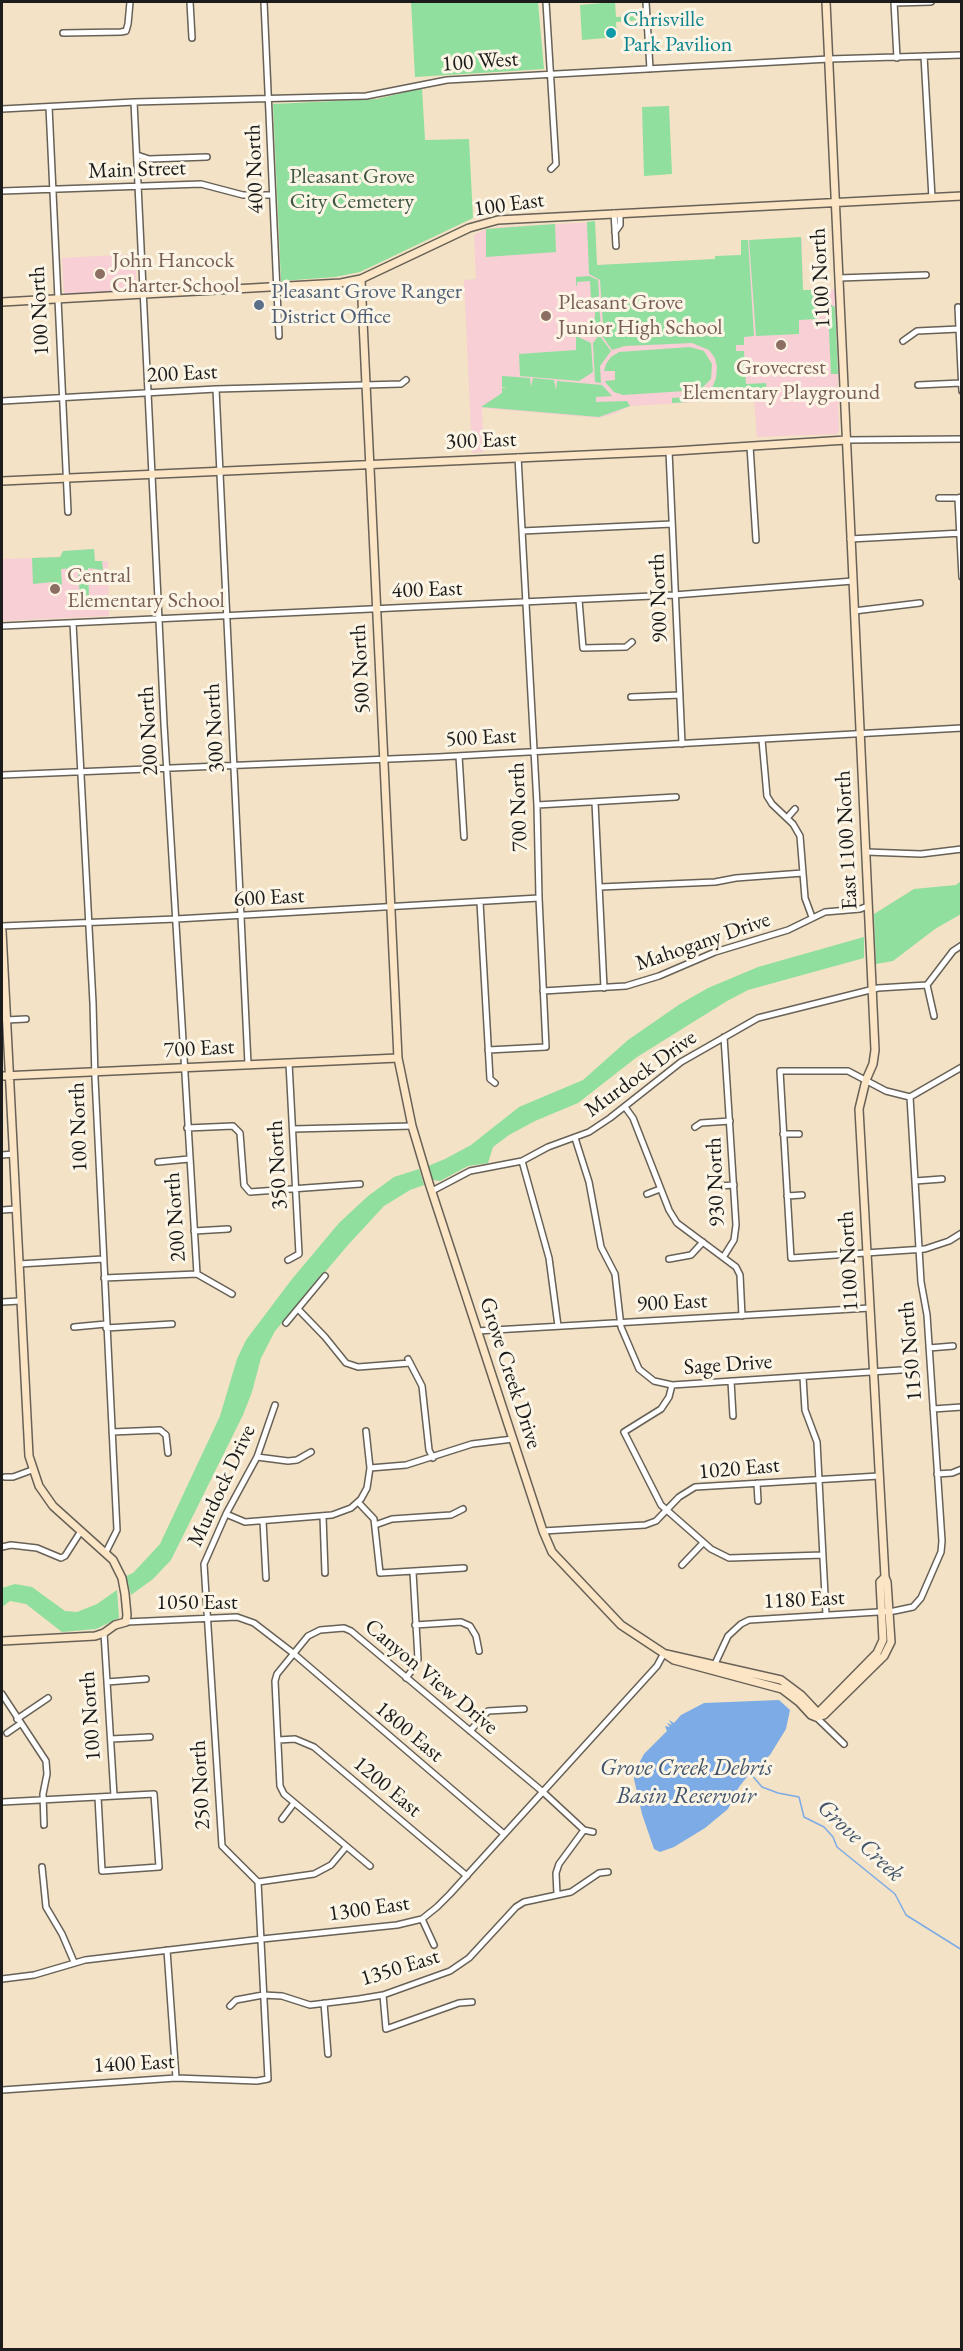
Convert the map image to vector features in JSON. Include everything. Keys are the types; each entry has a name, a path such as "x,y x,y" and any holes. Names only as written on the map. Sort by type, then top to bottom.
{"street":[{"path":"63,33 126,31 130,2"},
{"path":"190,2 192,38"},
{"name":"400 North","path":"264,2 279,336"},
{"path":"546,2 556,164 551,170"},
{"path":"646,2 650,69"},
{"name":"1100 North","path":"826,2 859,733"},
{"path":"897,58 894,2 932,2"},
{"name":"100 West","path":"2,110 134,102 366,96 447,80 829,59 962,55"},
{"path":"924,56 932,198"},
{"name":"200 North","path":"134,102 167,769 197,1274"},
{"name":"100 North","path":"49,107 68,512"},
{"path":"137,155 149,159 207,157"},
{"name":"Main Street","path":"2,191 201,184 243,195 272,195"},
{"name":"100 East","path":"2,302 341,283 361,279 480,224 522,218 962,196"},
{"path":"616,246 615,232 620,225 617,213"},
{"path":"839,278 926,275"},
{"name":"500 North","path":"361,279 398,1058"},
{"path":"958,307 962,391"},
{"path":"903,341 916,331 959,329"},
{"name":"200 East","path":"2,401 216,389 401,384 406,380"},
{"path":"918,385 961,383"},
{"name":"300 North","path":"216,389 248,1064"},
{"name":"300 East","path":"2,481 669,451 846,440 962,439"},
{"path":"750,446 756,540"},
{"name":"900 North","path":"669,451 681,744"},
{"name":"700 North","path":"488,1050 546,1047 537,805 518,457"},
{"path":"939,498 960,497 962,577"},
{"path":"522,531 672,524"},
{"path":"850,538 961,533"},
{"name":"400 East","path":"2,626 226,614 526,603 674,595 853,581"},
{"path":"579,600 583,648 626,647 632,642"},
{"path":"854,610 920,603"},
{"name":"100 North","path":"73,623 117,1530 106,1552"},
{"path":"631,698 680,695"},
{"name":"500 East","path":"2,775 459,756 962,728"},
{"name":"East 1100 North","path":"859,733 870,946"},
{"path":"762,740 766,793 769,801 787,818 801,836 805,898 812,917"},
{"path":"459,756 464,837"},
{"path":"537,805 676,797"},
{"path":"595,802 604,988"},
{"path":"787,818 795,809"},
{"path":"771,816 777,810"},
{"path":"866,852 921,854 962,849"},
{"path":"600,887 715,882 753,876 803,873"},
{"name":"600 East","path":"2,926 241,916 539,898"},
{"path":"480,902 490,1079 495,1083"},
{"name":"Mahogany Drive","path":"543,991 626,986 659,976 715,952 788,930 812,917 832,910 860,909 868,906"},
{"path":"2,931 6,1020 5,1076 13,1154 28,1449 32,1470 47,1499 63,1517 113,1560 122,1578 126,1622 115,1624 104,1633 88,1637 2,1641"},
{"path":"934,1016 927,985 953,951 962,945"},
{"name":"1100 North","path":"816,1717 824,1715 884,1656 891,1641 885,1612 887,1582 859,1109 866,1080 873,1064 874,1050 870,946"},
{"name":"Murdock Drive","path":"432,1191 470,1171 522,1161 548,1147 598,1127 681,1062 758,1018 872,990 927,985"},
{"path":"6,1020 26,1019"},
{"name":"930 North","path":"724,1037 736,1231 734,1240 724,1256 736,1267 740,1275 742,1316"},
{"name":"700 East","path":"5,1076 398,1058"},
{"name":"Grove Creek Drive","path":"398,1058 412,1126 432,1191 543,1532 552,1552 621,1625 664,1653 714,1668 781,1680 801,1695 816,1711 816,1717 844,1744"},
{"name":"350 North","path":"288,1260 299,1254 289,1063"},
{"path":"962,1067 910,1097 886,1091 848,1071 780,1071 790,1258 919,1250 937,1246 962,1233"},
{"name":"1150 North","path":"910,1097 919,1250 929,1348 942,1541 940,1552 921,1598"},
{"path":"625,1107 633,1118 669,1210 677,1222 724,1256"},
{"path":"695,1127 701,1123 730,1121"},
{"path":"187,1128 233,1126 240,1133 243,1185 250,1192 360,1184"},
{"path":"293,1129 412,1126"},
{"path":"783,1134 799,1134"},
{"name":"Sage Drive","path":"575,1138 589,1182 601,1246 615,1274 620,1322 639,1369 654,1381 672,1385 901,1370"},
{"path":"2,1155 13,1154"},
{"path":"158,1162 189,1160"},
{"path":"522,1161 549,1258 558,1326"},
{"path":"915,1181 942,1179"},
{"path":"718,1186 734,1185"},
{"path":"647,1194 660,1189"},
{"path":"787,1196 802,1195"},
{"path":"2,1210 16,1209"},
{"path":"194,1231 228,1229"},
{"path":"669,1260 691,1255 703,1242"},
{"path":"19,1264 103,1259"},
{"path":"104,1278 197,1274 232,1294"},
{"path":"286,1323 325,1276"},
{"path":"2,1302 20,1301"},
{"name":"900 East","path":"477,1331 870,1308"},
{"path":"298,1309 326,1337 346,1363 358,1367 409,1361 422,1386 429,1450 433,1458"},
{"path":"74,1327 172,1324"},
{"path":"929,1348 953,1346"},
{"path":"802,1377 805,1410 817,1442 826,1615"},
{"path":"731,1381 733,1416"},
{"path":"672,1385 669,1397 662,1409 624,1432 656,1498 703,1543 729,1558 823,1555"},
{"name":"Murdock Drive","path":"208,1617 204,1564 226,1514 257,1457 275,1405"},
{"path":"933,1409 962,1407"},
{"path":"112,1432 160,1430 166,1435 168,1453"},
{"path":"226,1514 245,1522 323,1516 351,1508 367,1488 370,1468 366,1431"},
{"path":"370,1468 406,1466 472,1444 513,1439"},
{"path":"257,1457 288,1461 297,1460 311,1452"},
{"path":"937,1474 952,1473 962,1469"},
{"path":"6,1477 14,1477 32,1470"},
{"name":"1020 East","path":"543,1532 645,1525 656,1521 678,1497 695,1487 879,1476"},
{"path":"757,1483 758,1502"},
{"path":"358,1502 371,1515 375,1525 380,1573 464,1568"},
{"path":"375,1525 392,1519 451,1515 463,1509"},
{"path":"323,1516 325,1573"},
{"path":"263,1521 266,1578"},
{"path":"2,1546 37,1548 61,1558 65,1556 81,1531"},
{"path":"682,1565 703,1543"},
{"path":"406,1678 418,1659 413,1572"},
{"name":"1180 East","path":"714,1668 724,1643 741,1624 749,1620 906,1610 913,1607 921,1598"},
{"name":"250 North","path":"208,1617 222,1846 258,1882"},
{"name":"1050 East","path":"126,1622 237,1617 254,1623 293,1653"},
{"path":"416,1625 461,1622 470,1626 476,1636 479,1651"},
{"name":"Canyon View Drive","path":"293,1653 308,1636 320,1630 344,1628 351,1631 543,1792 584,1830"},
{"name":"100 North","path":"104,1633 114,1796"},
{"path":"293,1653 275,1681 280,1786 284,1794 294,1803 370,1866"},
{"name":"1800 East","path":"293,1653 504,1834"},
{"name":"1300 East","path":"2,1979 34,1975 74,1962 397,1925 422,1919 467,1876 657,1666 664,1653"},
{"path":"107,1682 146,1679"},
{"path":"2,1694 46,1761 44,1825"},
{"path":"7,1733 18,1721 48,1698"},
{"path":"470,1731 488,1712 524,1709"},
{"path":"111,1739 150,1737"},
{"name":"1200 East","path":"278,1740 295,1739 314,1747 467,1876"},
{"path":"2,1802 154,1794 159,1868 102,1871 98,1797"},
{"path":"282,1820 294,1803"},
{"path":"557,1894 556,1873 559,1864 584,1830 592,1833"},
{"path":"263,1995 258,1882 314,1874 331,1865 346,1847"},
{"path":"42,1867 46,1907 62,1934 74,1962"},
{"name":"1350 East","path":"230,2006 237,2000 263,1995 282,1996 310,2005 383,1995 450,1971 460,1965 516,1907 524,1902 577,1890 599,1873 608,1872"},
{"path":"422,1919 434,1945"},
{"path":"168,1950 176,2078"},
{"name":"1400 East","path":"2,2091 176,2078 257,2081 268,2079 263,1995"},
{"path":"383,1995 387,2029 459,2003 472,2002"},
{"path":"324,2003 328,2054"}],"shaded area":[{"path":"595,222 597,265 715,259 746,267 745,241 802,238 803,290 835,289 839,430 837,434 757,437 754,399 630,406 599,418 482,408 484,452 472,453 464,280 476,279 474,235 499,227"},
{"name":"John Hancock Charter School","path":"135,254 137,290 64,294 62,258"},
{"name":"Central Elementary School","path":"94,549 95,562 108,561 109,616 2,621 2,559 60,557 63,551"}],"green space":[{"path":"411,2 538,2 544,69 415,77"},
{"path":"615,2 616,17 642,16 643,20 616,22 617,37 582,40 580,5"},
{"name":"Pleasant Grove City Cemetery","path":"422,88 425,140 469,139 473,218 360,272 335,277 281,281 273,104 377,99"},
{"path":"669,106 672,174 644,176 642,107"},
{"path":"595,221 597,265 715,259 715,256 741,255 741,240 748,240 754,336 744,337 744,345 736,345 736,351 744,351 746,384 766,383 767,394 759,398 672,403 672,398 701,396 713,386 717,367 715,358 709,350 692,343 625,346 612,350 600,333 605,325 603,324 600,280 589,274 587,222"},
{"path":"555,224 556,252 486,257 486,229"},
{"path":"801,237 803,290 816,290 817,319 799,320 799,334 756,336 749,240"},
{"path":"589,276 598,280 598,297 591,298 590,281 577,282 576,285 576,277"},
{"path":"595,305 599,305 601,328 599,332 580,333 580,327 590,327 590,320 595,318"},
{"path":"831,305 835,307 838,374 831,374 828,310"},
{"path":"599,335 611,351 600,366 601,383 595,382 593,343"},
{"path":"576,336 591,343 593,372 579,381 520,376 519,354 576,350"},
{"path":"690,347 704,351 712,364 711,379 700,390 623,395 614,392 605,381 615,380 615,371 604,371 611,357 619,352"},
{"path":"502,376 530,378 531,387 533,378 554,380 556,390 557,381 602,385 612,396 596,397 596,402 627,401 630,406 599,417 481,407 502,393 502,388 507,388 502,387"},
{"path":"94,549 95,561 102,561 103,570 88,568 89,597 80,597 78,568 61,569 62,584 52,589 52,582 33,584 32,558 60,557 63,551"},
{"path":"961,881 961,914 935,929 893,961 876,964 874,914 914,889 956,885"},
{"path":"864,937 864,958 748,990 637,1057 578,1103 509,1135 493,1147 488,1163 468,1166 440,1181 433,1180 428,1166 471,1145 519,1107 583,1080 628,1040 680,1004 708,988 758,967"},
{"path":"419,1169 424,1185 410,1190 384,1206 275,1331 261,1358 243,1415 171,1560 153,1579 131,1595 126,1576 133,1573 160,1544 220,1416 237,1359 246,1340 292,1279 339,1223 368,1196 394,1177"},
{"path":"15,1584 32,1587 65,1611 77,1612 97,1604 117,1590 119,1618 96,1629 62,1632 26,1604 10,1601 2,1607 2,1588"}],"water":[{"name":"Grove Creek Debris Basin Reservoir","path":"779,1700 790,1710 786,1729 770,1755 750,1773 739,1787 728,1809 705,1828 674,1847 660,1852 654,1849 642,1814 634,1779 635,1771 644,1754 667,1731 665,1726 670,1727 667,1723 672,1725 669,1720 674,1723 681,1715 704,1703"}],"waterway":[{"name":"Grove Creek","path":"750,1773 762,1787 799,1797 804,1817 824,1827 833,1837 837,1847 895,1894 906,1915 962,1950"}],"place":[{"name":"Chrisville Park Pavilion","path":"611,33"},
{"name":"John Hancock Charter School","path":"100,274"},
{"name":"Pleasant Grove Ranger District Office","path":"259,305"},
{"name":"Pleasant Grove Junior High School","path":"546,316"},
{"name":"Grovecrest Elementary Playground","path":"781,345"},
{"name":"Central Elementary School","path":"55,589"}]}
